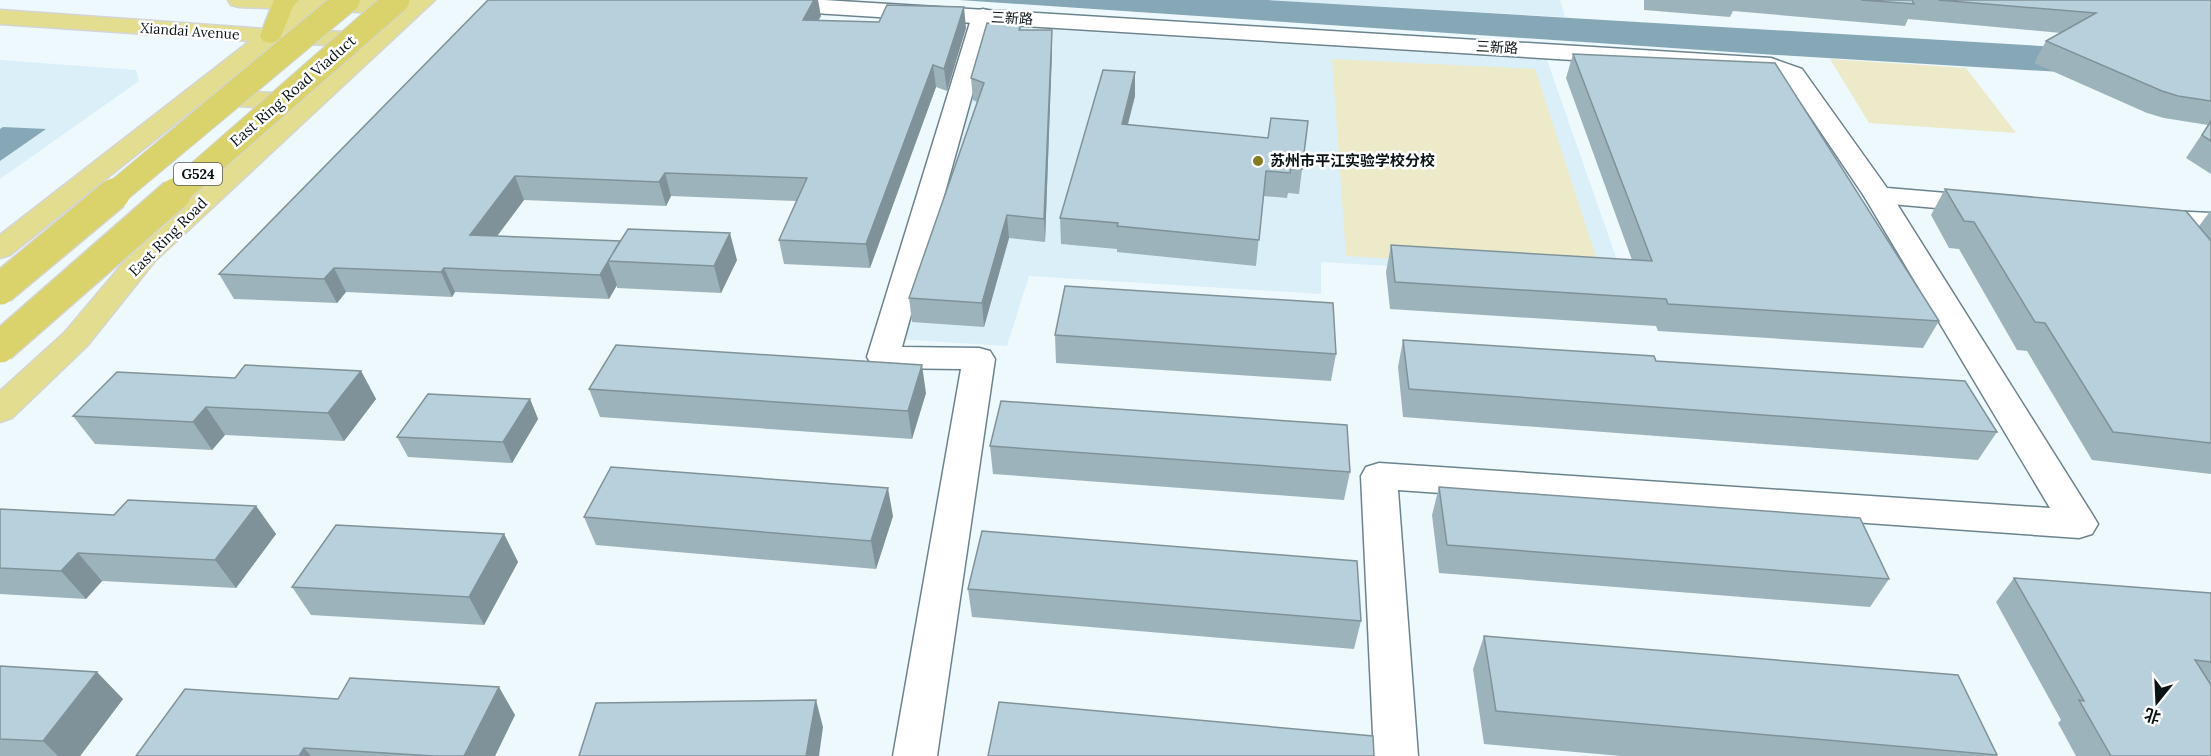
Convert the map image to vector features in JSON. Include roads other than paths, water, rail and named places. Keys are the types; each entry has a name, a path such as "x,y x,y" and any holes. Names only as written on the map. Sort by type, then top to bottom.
{"highway":[{"name":"G524","path":"0,289 347,0"},
{"path":"271,36 285,2"},
{"name":"East Ring Road Viaduct","path":"0,347 412,3"}],"main road":[{"path":"239,0 412,3"},
{"path":"0,249 314,2"},
{"name":"East Ring Road","path":"0,410 76,339 145,255 380,40 412,3"},
{"name":"Xiandai Avenue","path":"0,17 271,36 380,40"},
{"path":"194,97 312,102"}],"street":[{"name":"三新路","path":"717,0 1771,65 1794,74 1878,196 2079,525 1379,476 1396,756"},
{"path":"915,756 979,359 883,357 983,16"},
{"path":"1878,196 2009,207"},
{"path":"2128,216 2211,222"}],"water":[{"path":"959,0 1267,0 2211,56 2211,81 1761,54"},
{"path":"3,127 46,129 0,161 0,129"}],"place":[{"name":"苏州市平江实验学校分校","path":"1258,161"}]}
